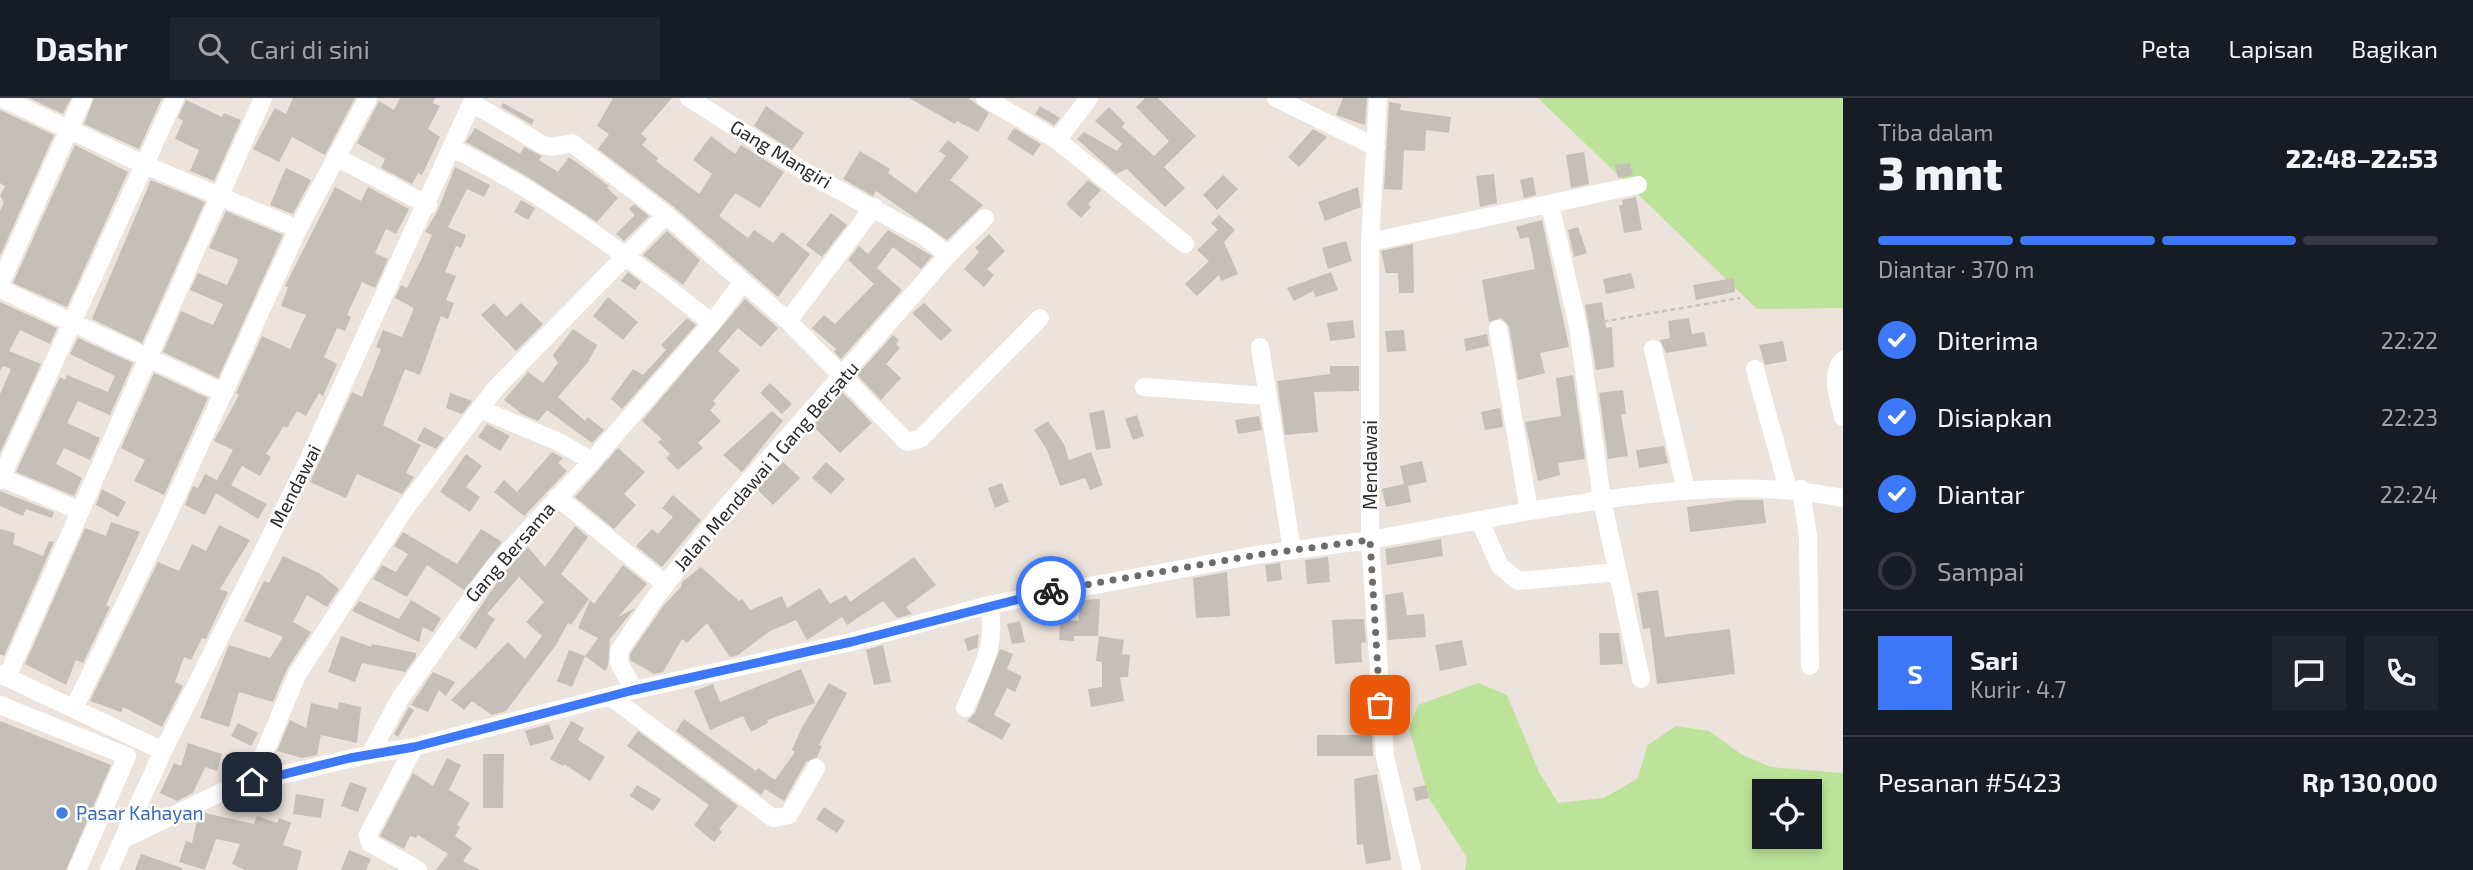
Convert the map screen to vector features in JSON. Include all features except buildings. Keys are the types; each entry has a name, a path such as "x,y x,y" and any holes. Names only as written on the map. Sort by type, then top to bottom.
{"street":[{"path":"0,107 5,98 143,164 298,229"},
{"path":"0,284 83,98"},
{"path":"80,511 0,479 74,323 143,164 175,98"},
{"path":"163,751 4,675 80,511 263,98"},
{"path":"74,708 224,393 298,229 368,98"},
{"name":"Gang Mangiri","path":"689,98 807,173 874,207 948,255"},
{"path":"985,98 1057,140 1185,244"},
{"path":"1057,140 1089,98"},
{"path":"1276,98 1376,147"},
{"name":"Mendawai","path":"1378,98 1370,242 1370,540 1385,757 1412,870"},
{"path":"473,101 543,145 575,145 666,215 788,321 907,442 915,442 1040,318"},
{"name":"Mendawai","path":"109,870 163,751 307,463 454,149 473,101"},
{"path":"454,149 524,187 628,257 712,324"},
{"path":"336,157 428,205"},
{"path":"1370,242 1638,185"},
{"path":"1550,205 1578,326 1602,500 1641,679"},
{"path":"788,321 874,207"},
{"path":"252,782 297,675 404,510 495,389 628,257 666,215"},
{"name":"Jalan Mendawai 1 Gang Bersatu","path":"634,690 619,663 619,650 665,584 725,509 948,255 985,218"},
{"name":"Gang Bersama","path":"370,754 401,697 459,611 494,566 592,461 712,324 743,282"},
{"path":"0,289 224,393"},
{"path":"1498,329 1529,511"},
{"path":"1259,347 1292,550"},
{"path":"1653,348 1686,490"},
{"path":"1843,360 1836,368 1835,377 1843,417"},
{"path":"1755,369 1808,536 1810,666"},
{"path":"1144,387 1266,396"},
{"path":"480,409 559,442 592,461"},
{"path":"124,839 224,791 252,782 370,754 414,747 634,690 851,642 989,605 1292,550 1370,540 1602,500 1686,490 1795,489 1843,498"},
{"path":"557,497 665,584"},
{"path":"1479,520 1500,566 1518,581 1618,572"},
{"path":"965,708 991,644 993,623 989,605"},
{"path":"611,697 773,818 789,815 816,768"},
{"path":"0,705 127,756 77,870"},
{"path":"414,747 368,835 370,843 418,870"}],"path":[{"path":"1578,326 1740,298"}],"green space":[{"path":"1538,98 1843,98 1843,308 1757,309"},
{"path":"1478,683 1507,695 1539,772 1558,803 1604,798 1637,779 1648,745 1676,726 1709,731 1741,754 1770,767 1843,773 1843,870 1465,870 1467,858 1429,798 1409,729 1418,705"}],"way so far":[{"path":"1051,591 1256,555 1370,540 1380,705"}],"place":[{"name":"Pasar Kahayan","path":"62,813"}],"route":[{"path":"252,782 311,766 414,747 634,690 851,642 1051,591"}]}
